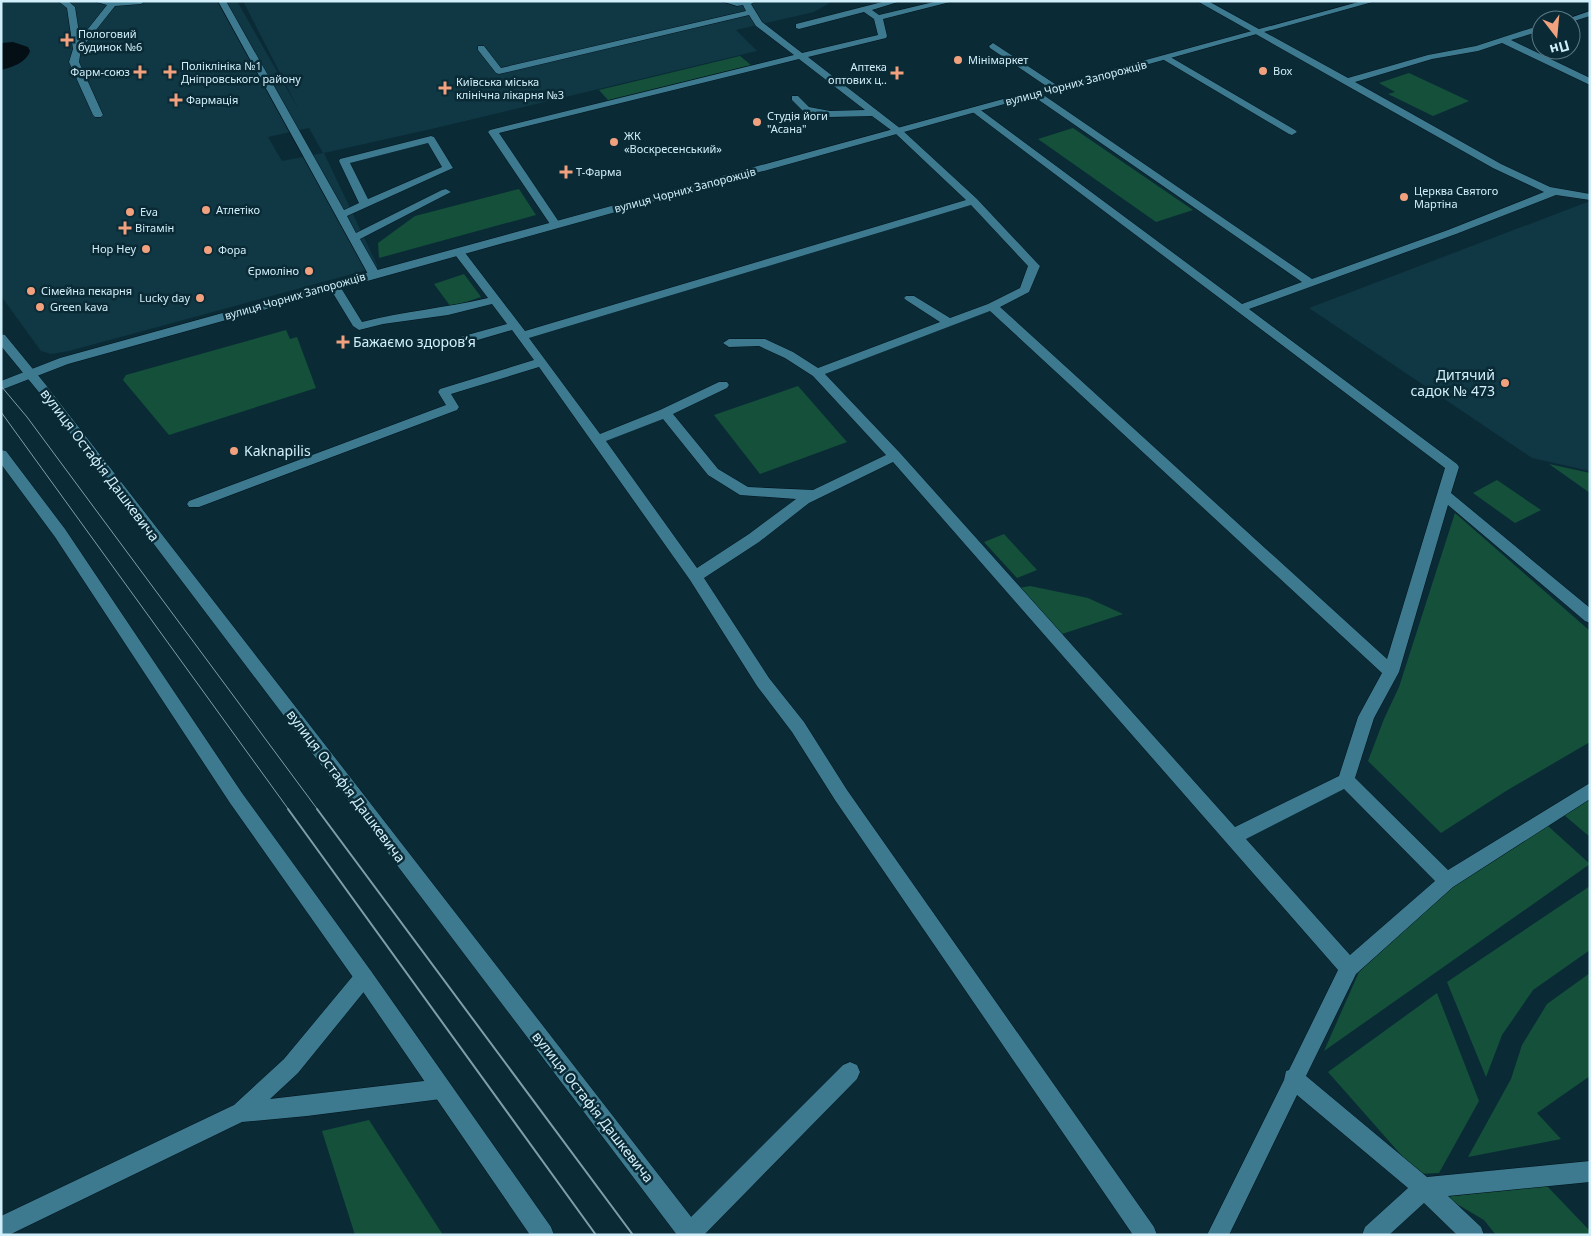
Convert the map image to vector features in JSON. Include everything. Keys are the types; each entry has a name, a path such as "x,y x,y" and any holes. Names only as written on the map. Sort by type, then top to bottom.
{"street":[{"path":"62,1 71,7 77,50 74,62 98,115"},
{"path":"97,1 112,4 141,1"},
{"path":"222,1 374,274"},
{"path":"725,1 749,2 759,24 898,131 973,201 1034,266 1025,290 992,306 817,373"},
{"path":"799,26 897,1"},
{"path":"878,18 950,1"},
{"path":"1200,1 1260,32 1497,166 1547,189 1590,197"},
{"name":"вулиця Чорних Запорожців","path":"1,386 64,361 334,285 1372,1"},
{"path":"77,50 112,4"},
{"path":"556,225 493,132 799,55 883,36 878,18 865,9"},
{"path":"481,48 499,71 752,12"},
{"path":"1348,81 1431,57 1478,48 1531,31"},
{"path":"1503,40 1590,82"},
{"path":"993,46 1055,88"},
{"path":"1167,58 1292,132"},
{"path":"1036,94 1311,283"},
{"path":"795,98 806,109 830,114 874,113"},
{"path":"974,110 1452,467 1391,672 1366,717 1346,780 1234,837"},
{"path":"341,215 448,168 432,139 344,161 365,204"},
{"path":"1241,308 1452,232 1556,191"},
{"path":"354,238 446,192"},
{"path":"464,340 518,331 973,201"},
{"path":"459,252 541,362 695,576 763,682 798,727 841,795 1146,1235"},
{"path":"334,285 359,326 383,320 448,311 495,300"},
{"path":"910,298 948,322"},
{"path":"992,306 1391,672"},
{"name":"вулиця Остафія Дашкевича","path":"1,338 30,373 690,1234"},
{"path":"730,343 761,342 789,355 817,373 895,456 1349,968"},
{"path":"194,504 453,407 444,392 541,362"},
{"path":"597,440 665,413 723,385"},
{"path":"665,413 713,472 745,492 816,495"},
{"path":"1,454 60,533 236,798 364,977 543,1235"},
{"path":"695,576 754,538 804,500 895,456"},
{"path":"1444,494 1590,617"},
{"path":"1346,780 1447,881"},
{"path":"1218,1235 1349,968 1447,881 1590,790"},
{"path":"1,1227 241,1112 291,1066 364,977"},
{"path":"690,1234 850,1072"},
{"path":"1294,1078 1424,1188 1473,1235"},
{"path":"241,1112 307,1106 441,1089"},
{"path":"1373,1235 1424,1188 1590,1171"}],"shaded area":[{"path":"1,1 237,1 299,110 243,1 833,1 814,12 736,30 757,51 324,153 378,267 69,351 51,354 41,351 1,296","holes":["309,128 323,153 282,161 268,137"]},
{"path":"13,42 28,47 30,51 22,61 1,70 1,43"},
{"name":"Дитячий садок № 473","path":"1590,201 1590,471 1532,458 1309,308"}],"green space":[{"path":"740,56 751,65 608,100 599,90"},
{"path":"1409,73 1469,101 1433,116 1388,94 1395,92 1379,83"},
{"path":"1073,128 1193,210 1156,222 1038,139"},
{"path":"519,189 536,215 379,258 378,243 415,216"},
{"path":"464,274 481,297 451,307 434,284"},
{"path":"286,330 290,339 297,337 316,388 169,435 123,380 126,375"},
{"path":"798,386 847,442 760,474 714,415"},
{"path":"1549,464 1590,473 1590,493"},
{"path":"1497,480 1541,510 1515,523 1473,493"},
{"path":"1455,513 1590,631 1590,742 1506,791 1441,833 1368,761 1399,687"},
{"path":"1004,534 1037,570 1017,578 984,542"},
{"path":"1030,586 1088,598 1123,614 1062,634 1019,588"},
{"path":"1590,798 1590,837 1564,815"},
{"path":"1548,826 1590,864 1324,1051 1359,972 1452,887"},
{"path":"1590,886 1590,950 1533,990 1502,1035 1486,1077 1447,982"},
{"path":"1590,973 1590,1076 1537,1113 1561,1139 1468,1157 1511,1079 1522,1045 1547,1004"},
{"path":"1437,993 1479,1101 1439,1173 1418,1174 1328,1072"},
{"path":"369,1120 443,1235 355,1235 322,1131"},
{"path":"1546,1185 1590,1231 1590,1235 1496,1235 1484,1220 1445,1197"}],"tram line":[{"path":"1,386 27,417 318,810"},
{"path":"1,412 289,810"},
{"path":"288,809 596,1235"},
{"path":"317,809 633,1235"}],"place":[{"name":"Пологовий будинок №6","path":"67,40"},
{"name":"Мінімаркет","path":"958,60"},
{"name":"Box","path":"1263,71"},
{"name":"Фарм-союз","path":"140,72"},
{"name":"Поліклініка №1 Дніпровського району","path":"170,72"},
{"name":"Аптека оптових ц‥","path":"897,73"},
{"name":"Київська міська клінічна лікарня №3","path":"445,88"},
{"name":"Фармація","path":"176,100"},
{"name":"Студія йоги \"Асана\"","path":"757,122"},
{"name":"ЖК «Воскресенський»","path":"614,142"},
{"name":"Т-Фарма","path":"566,172"},
{"name":"Церква Святого Мартіна","path":"1404,197"},
{"name":"Атлетіко","path":"206,210"},
{"name":"Eva","path":"130,212"},
{"name":"Вітамін","path":"125,228"},
{"name":"Hop Hey","path":"146,249"},
{"name":"Фора","path":"208,250"},
{"name":"Єрмоліно","path":"309,271"},
{"name":"Сімейна пекарня","path":"31,291"},
{"name":"Lucky day","path":"200,298"},
{"name":"Green kava","path":"40,307"},
{"name":"Бажаємо здоровʼя","path":"343,342"},
{"name":"Дитячий садок № 473","path":"1505,383"},
{"name":"Kaknapilis","path":"234,451"}]}
